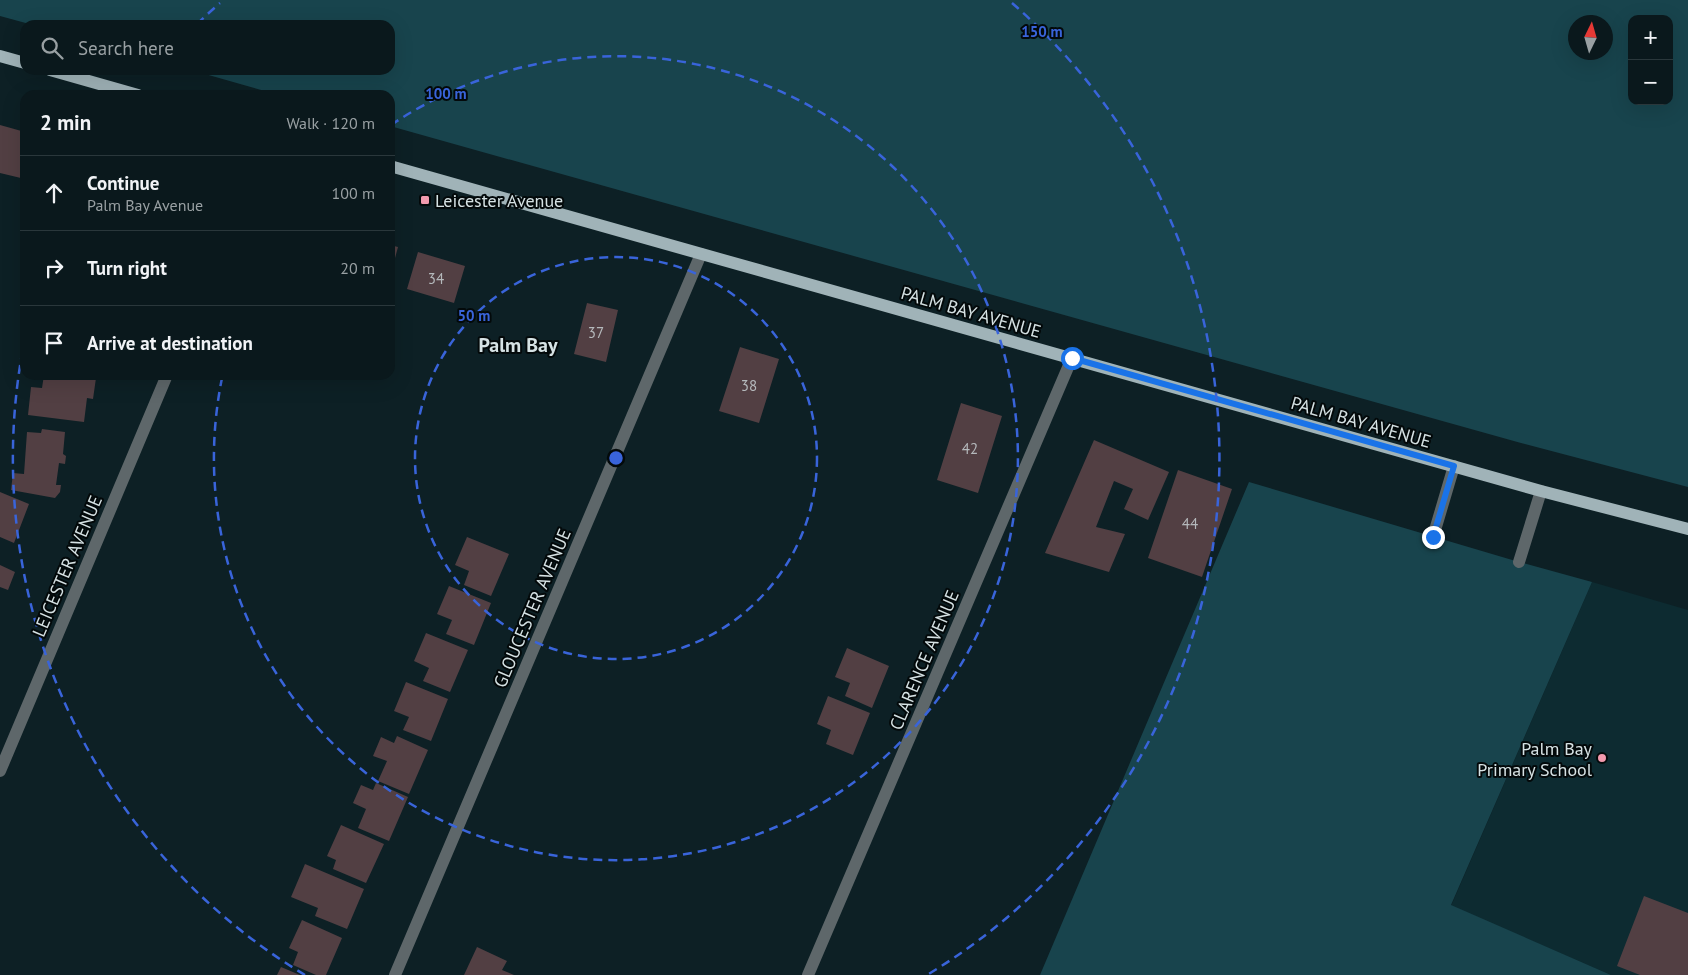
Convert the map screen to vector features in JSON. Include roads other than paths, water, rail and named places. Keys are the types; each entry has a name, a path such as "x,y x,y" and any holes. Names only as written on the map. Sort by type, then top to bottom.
{"main road":[{"path":"0,56 20,62"},
{"path":"68,75 120,90"},
{"name":"PALM BAY AVENUE","path":"395,167 1541,491 1688,529"}],"street":[{"name":"GLOUCESTER AVENUE","path":"395,975 701,254"},
{"name":"CLARENCE AVENUE","path":"808,975 1072,358"},
{"name":"LEICESTER AVENUE","path":"0,771 164,380"},
{"path":"1433,537 1454,466"},
{"path":"1519,562 1541,491"}],"place":[{"name":"Leicester Avenue","path":"425,200"},
{"name":"Palm Bay Primary School","path":"1602,758"}],"district":[{"name":"Palm Bay","path":"518,345"}]}
